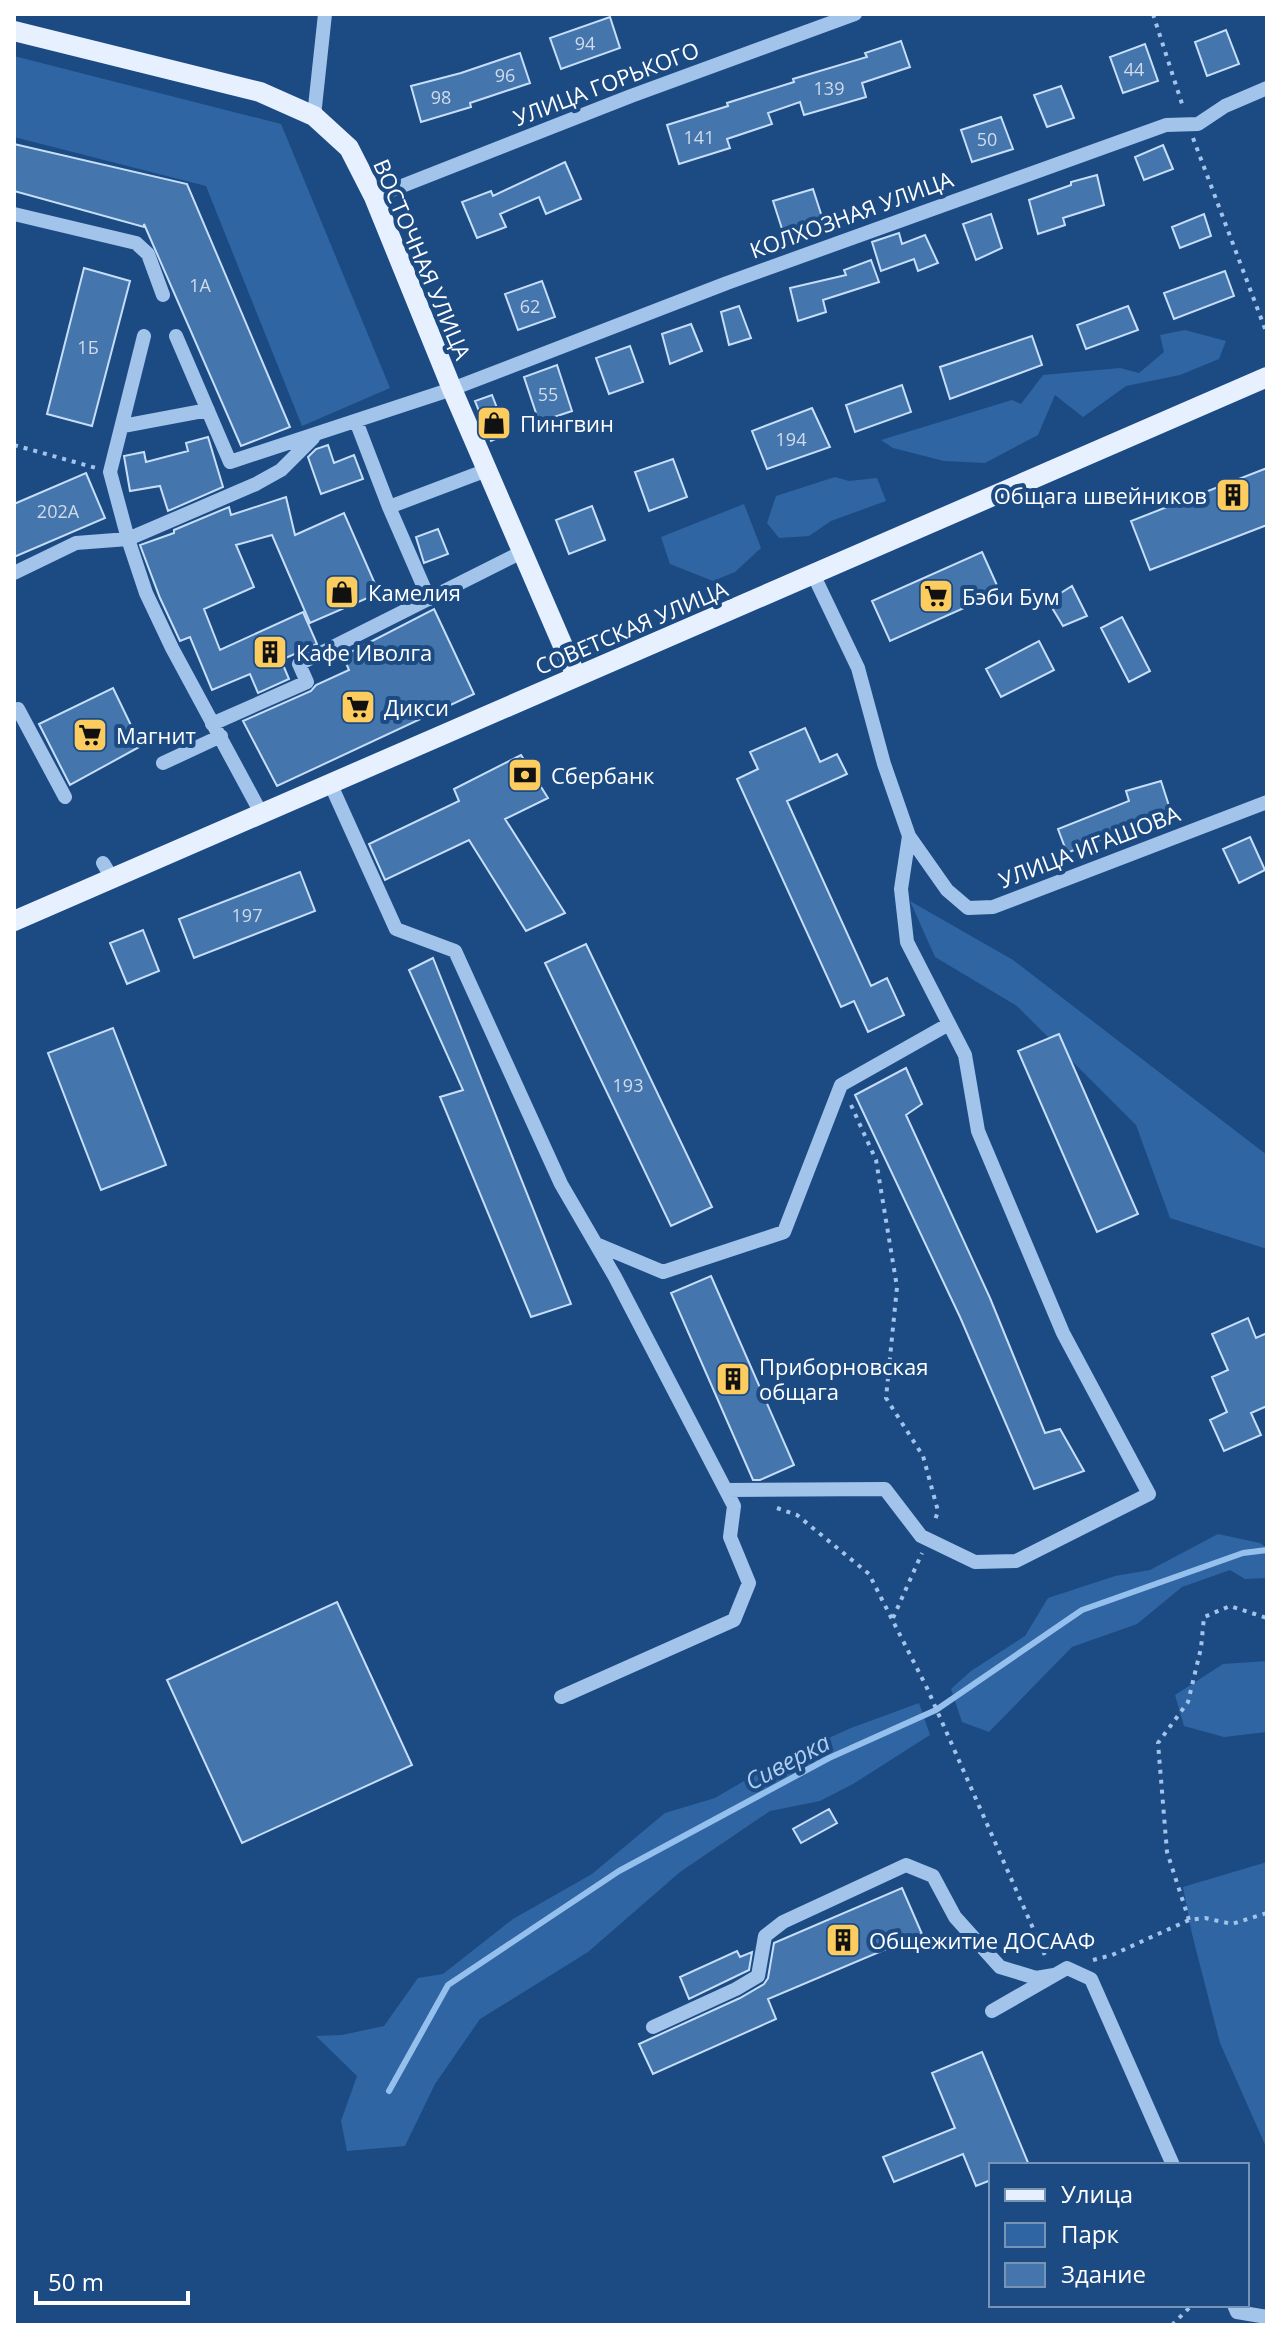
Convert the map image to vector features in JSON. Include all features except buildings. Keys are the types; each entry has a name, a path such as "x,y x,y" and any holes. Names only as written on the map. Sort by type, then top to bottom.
{"main road":[{"name":"ВОСТОЧНАЯ УЛИЦА","path":"14,31 260,92 314,116 349,148 374,197 452,389 576,676"},
{"name":"СОВЕТСКАЯ УЛИЦА","path":"14,921 108,871 261,813 814,576 1267,377"}],"street":[{"path":"314,116 325,14"},
{"name":"УЛИЦА ГОРЬКОГО","path":"374,197 631,96 855,14"},
{"name":"КОЛХОЗНАЯ УЛИЦА","path":"208,410 230,462 452,389 742,277 1166,125 1198,124 1225,106 1267,88"},
{"path":"14,214 136,243 148,254 163,295"},
{"path":"144,336 110,472 146,593 261,813"},
{"path":"123,426 208,410 176,336"},
{"path":"356,421 429,599"},
{"path":"14,573 76,543 128,539 256,484 281,470 317,434"},
{"path":"389,507 487,470"},
{"path":"163,763 307,682 299,664 522,552"},
{"path":"726,1490 885,1489 921,1536 975,1562 1016,1561 1149,1494 1063,1333 978,1131 965,1055 907,942 901,889 909,836 884,764 858,668 814,576"},
{"path":"14,711 18,709 65,797"},
{"path":"330,783 396,929 455,951 561,1184 596,1244 734,1506 730,1537 749,1583 734,1620 561,1697"},
{"name":"УЛИЦА ИГАШОВА","path":"909,836 947,890 968,908 993,907 1267,802"},
{"path":"596,1244 663,1272 784,1232 841,1085 949,1024"},
{"path":"653,2027 758,1976 765,1936 783,1922 906,1865 933,1876 955,1917 1000,1967 1036,1978 1061,1972 1091,1979 1172,2163"},
{"path":"992,2011 1061,1972"},
{"path":"1235,2307 1237,2312 1267,2317"}],"path":[{"path":"1153,14 1188,124 1267,334"},
{"path":"14,445 110,472"},
{"path":"841,1085 876,1160 897,1287 886,1398 923,1456 938,1511 892,1619"},
{"path":"769,1505 797,1515 869,1574 927,1688 1061,1972 1112,1955 1189,1920 1205,1918 1232,1924 1267,1913"},
{"path":"1189,1920 1167,1852 1158,1743 1188,1702 1201,1648 1204,1617 1230,1606 1267,1618"},
{"path":"1172,2325 1190,2307"}],"green space":[{"path":"14,56 281,124 390,388 302,426 206,186 14,137"},
{"path":"1185,330 1226,341 1219,359 1180,375 1126,386 1083,417 1055,395 1038,435 985,463 944,461 893,448 881,440 1012,400 1021,404 1043,375 1120,368 1139,373 1164,352 1160,335"},
{"path":"835,477 849,481 877,478 886,501 831,521 809,536 779,538 767,523 776,496"},
{"path":"744,504 761,548 735,572 713,581 670,564 661,537"},
{"path":"910,901 1013,960 1267,1155 1267,1249 1170,1218 1136,1125 1017,1006 935,957"},
{"path":"1218,1534 1260,1543 1267,1548 1267,1578 1245,1579 1230,1570 1182,1587 1137,1624 1072,1647 989,1732 962,1722 951,1689 971,1671 1025,1636 1048,1598 1115,1576 1150,1570"},
{"path":"1267,1661 1267,1732 1224,1737 1184,1726 1175,1695 1223,1664"},
{"path":"919,1703 930,1735 853,1784 820,1801 770,1811 680,1872 588,1952 480,2019 435,2084 405,2146 347,2151 341,2121 357,2076 316,2036 342,2035 384,2026 418,1978 443,1974 513,1919 592,1874 665,1813 715,1798 782,1759 851,1728"},
{"path":"1267,1862 1267,2149 1220,2043 1183,1887"}],"waterway":[{"name":"Сиверка","path":"389,2091 448,1985 619,1871 829,1758 936,1710 1082,1610 1243,1553 1267,1550"}],"place":[{"name":"Пингвин","path":"494,423"},
{"name":"Общага швейников","path":"1233,495"},
{"name":"Камелия","path":"342,592"},
{"name":"Бэби Бум","path":"936,596"},
{"name":"Кафе Иволга","path":"270,652"},
{"name":"Дикси","path":"358,707"},
{"name":"Магнит","path":"90,735"},
{"name":"Сбербанк","path":"525,775"},
{"name":"Приборновская общага","path":"733,1379"},
{"name":"Общежитие ДОСААФ","path":"843,1940"}]}
